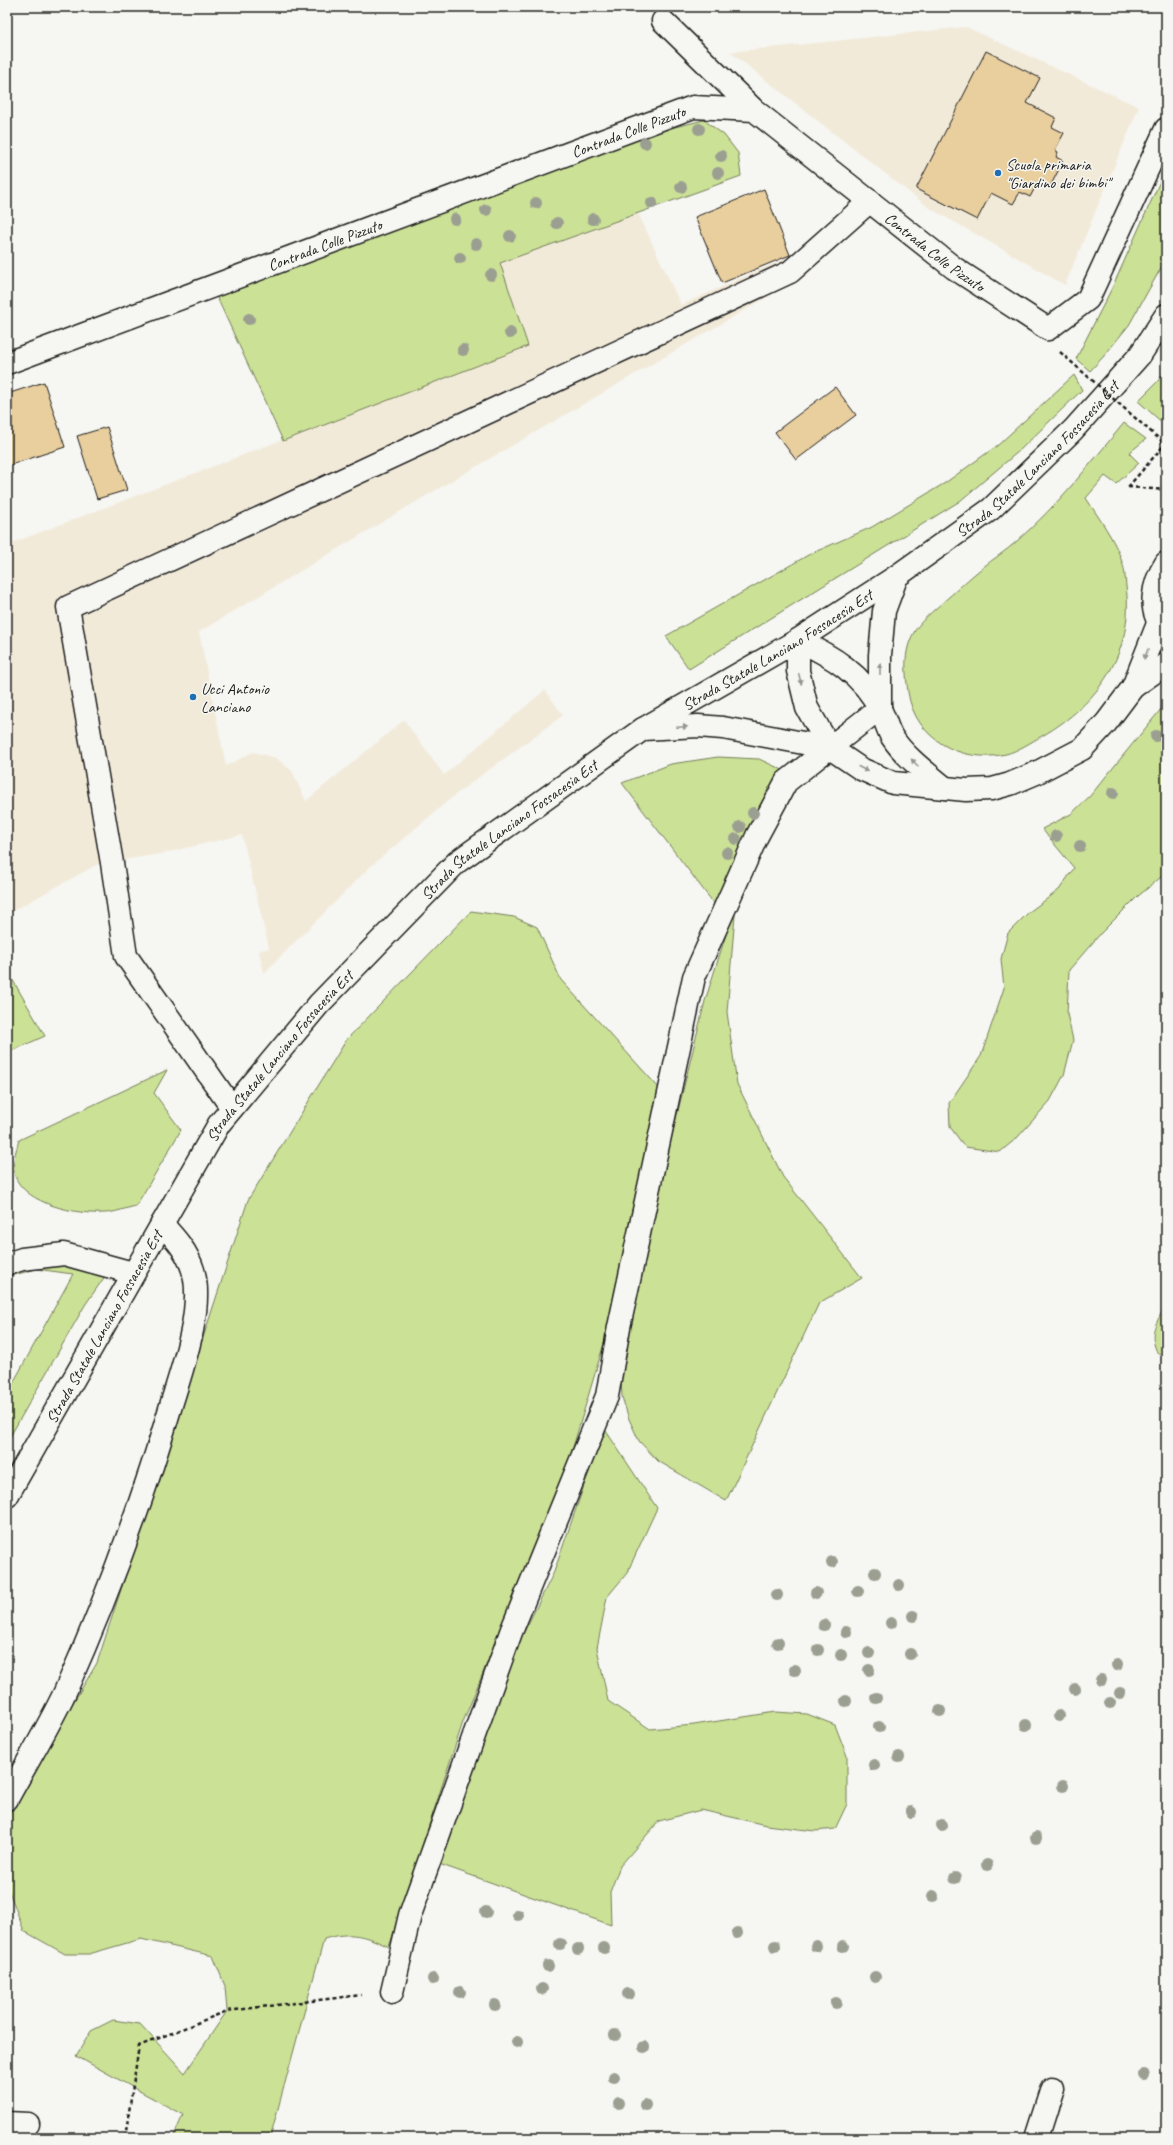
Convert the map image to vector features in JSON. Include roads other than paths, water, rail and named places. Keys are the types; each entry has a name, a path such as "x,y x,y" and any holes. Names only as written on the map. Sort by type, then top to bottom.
{"street":[{"path":"663,22 754,110"},
{"name":"Contrada Colle Pizzuto","path":"7,363 693,107 754,110 954,268 1048,329 1088,299 1166,129"},
{"path":"232,1108 126,956 111,855 68,607 790,272 870,202"},
{"name":"Strada Statale Lanciano Fossacesia Est","path":"7,1496 219,1124 318,1004 457,862 643,729 798,640 897,576 991,509 1073,430 1140,355 1166,315"},
{"path":"643,729 698,726 723,728 830,748 861,769 893,782 966,790 992,789 1010,784 1082,749 1106,723 1133,687 1163,626 1155,611 1153,593 1157,576 1166,563"},
{"path":"880,708 880,655 884,611 897,576"},
{"path":"830,748 807,708 798,671 798,640 828,655 856,675 880,708 892,737 917,765 944,788"},
{"path":"1133,687 1166,664"},
{"path":"392,1992 410,1915 511,1632 607,1396 619,1327 694,977 757,836 786,782 880,708"},
{"path":"7,1799 64,1694 87,1641 140,1500 163,1433 189,1344 196,1306 193,1271 181,1244 162,1224"},
{"path":"7,1264 22,1259 64,1254 133,1273"},
{"path":"1036,2138 1052,2088"}],"place":[{"name":"Scuola primaria \"Giardino dei bimbi\"","path":"998,173"},
{"name":"Ucci Antonio Lanciano","path":"193,697"}]}
